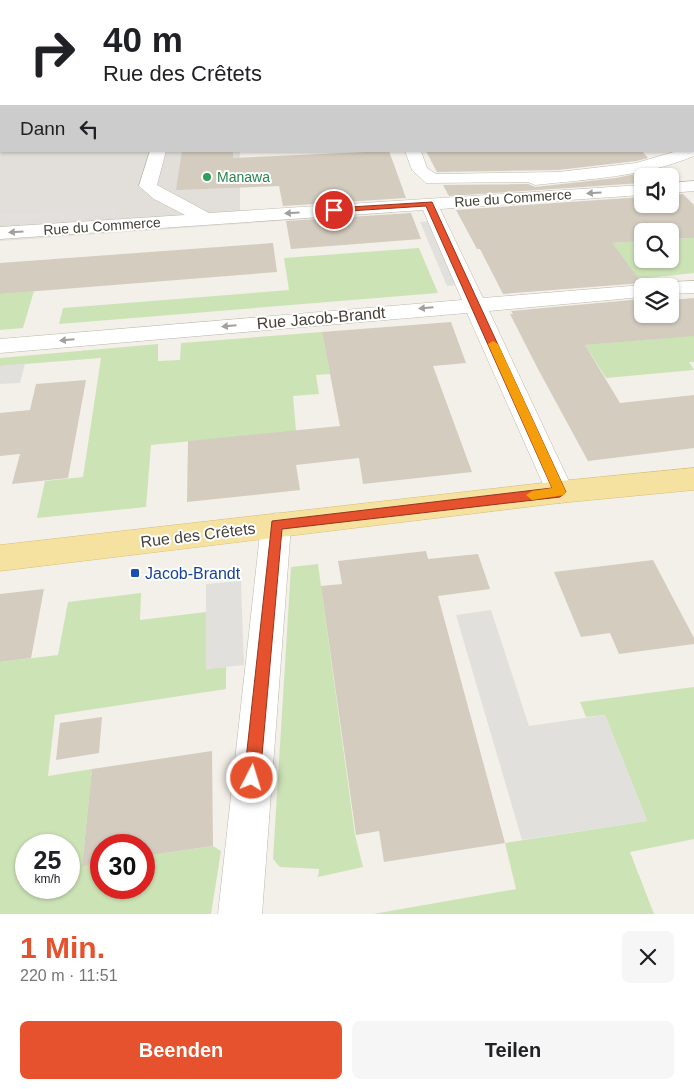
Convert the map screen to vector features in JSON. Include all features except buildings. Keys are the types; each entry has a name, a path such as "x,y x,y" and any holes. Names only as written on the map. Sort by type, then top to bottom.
{"main road":[{"name":"Rue des Crêtets","path":"0,558 560,492 694,479"}],"street":[{"name":"Rue du Commerce","path":"158,152 148,180 148,186 158,194 199,215"},
{"path":"413,152 420,170 432,179 567,176"},
{"path":"199,215 211,205 443,188 567,176 663,162 688,152"},
{"path":"679,187 694,186"},
{"name":"Rue du Commerce","path":"0,233 199,215 429,204 634,191"},
{"path":"429,204 560,492"},
{"path":"679,287 694,286"},
{"name":"Rue Jacob-Brandt","path":"0,346 634,292"},
{"path":"240,914 276,525"}],"shaded area":[{"path":"0,152 240,152 240,213 0,230"},
{"path":"119,206 117,215 0,223 0,214"},
{"path":"390,209 392,213 0,241 0,237"},
{"path":"429,221 457,285 447,286 420,222"},
{"path":"25,364 20,383 0,384 0,366"},
{"path":"241,581 244,665 206,669 206,584"},
{"path":"491,610 529,726 605,715 647,821 522,840 456,615"}],"green space":[{"path":"694,238 694,273 637,278 611,243 634,242 634,268 679,268 679,239"},
{"path":"419,248 438,293 59,324 63,308 289,290 284,258"},
{"path":"34,291 23,328 0,330 0,294"},
{"path":"322,332 330,374 316,375 319,394 293,396 296,431 151,445 146,507 37,518 45,481 83,477 101,358 0,366 0,358 158,344 158,361 180,360 181,343"},
{"path":"694,332 694,362 689,362 694,370 606,378 585,345 664,338"},
{"path":"318,564 355,835 363,867 318,877 319,869 280,867 273,859 291,567"},
{"path":"141,593 140,620 206,612 206,669 226,667 226,689 55,715 48,776 92,769 82,865 90,864 90,899 155,899 155,854 213,846 221,851 211,914 0,914 0,662 58,655 68,602"},
{"path":"694,687 694,839 630,852 654,914 373,914 516,889 505,843 647,821 605,715 586,717 580,702"}],"slow traffic":[{"path":"493,344 560,492 532,495"}],"place":[{"name":"Manawa","path":"207,177"},
{"name":"Jacob-Brandt","path":"135,573"}],"route":[{"path":"252,778 276,525 560,492 429,204 334,210"}]}
